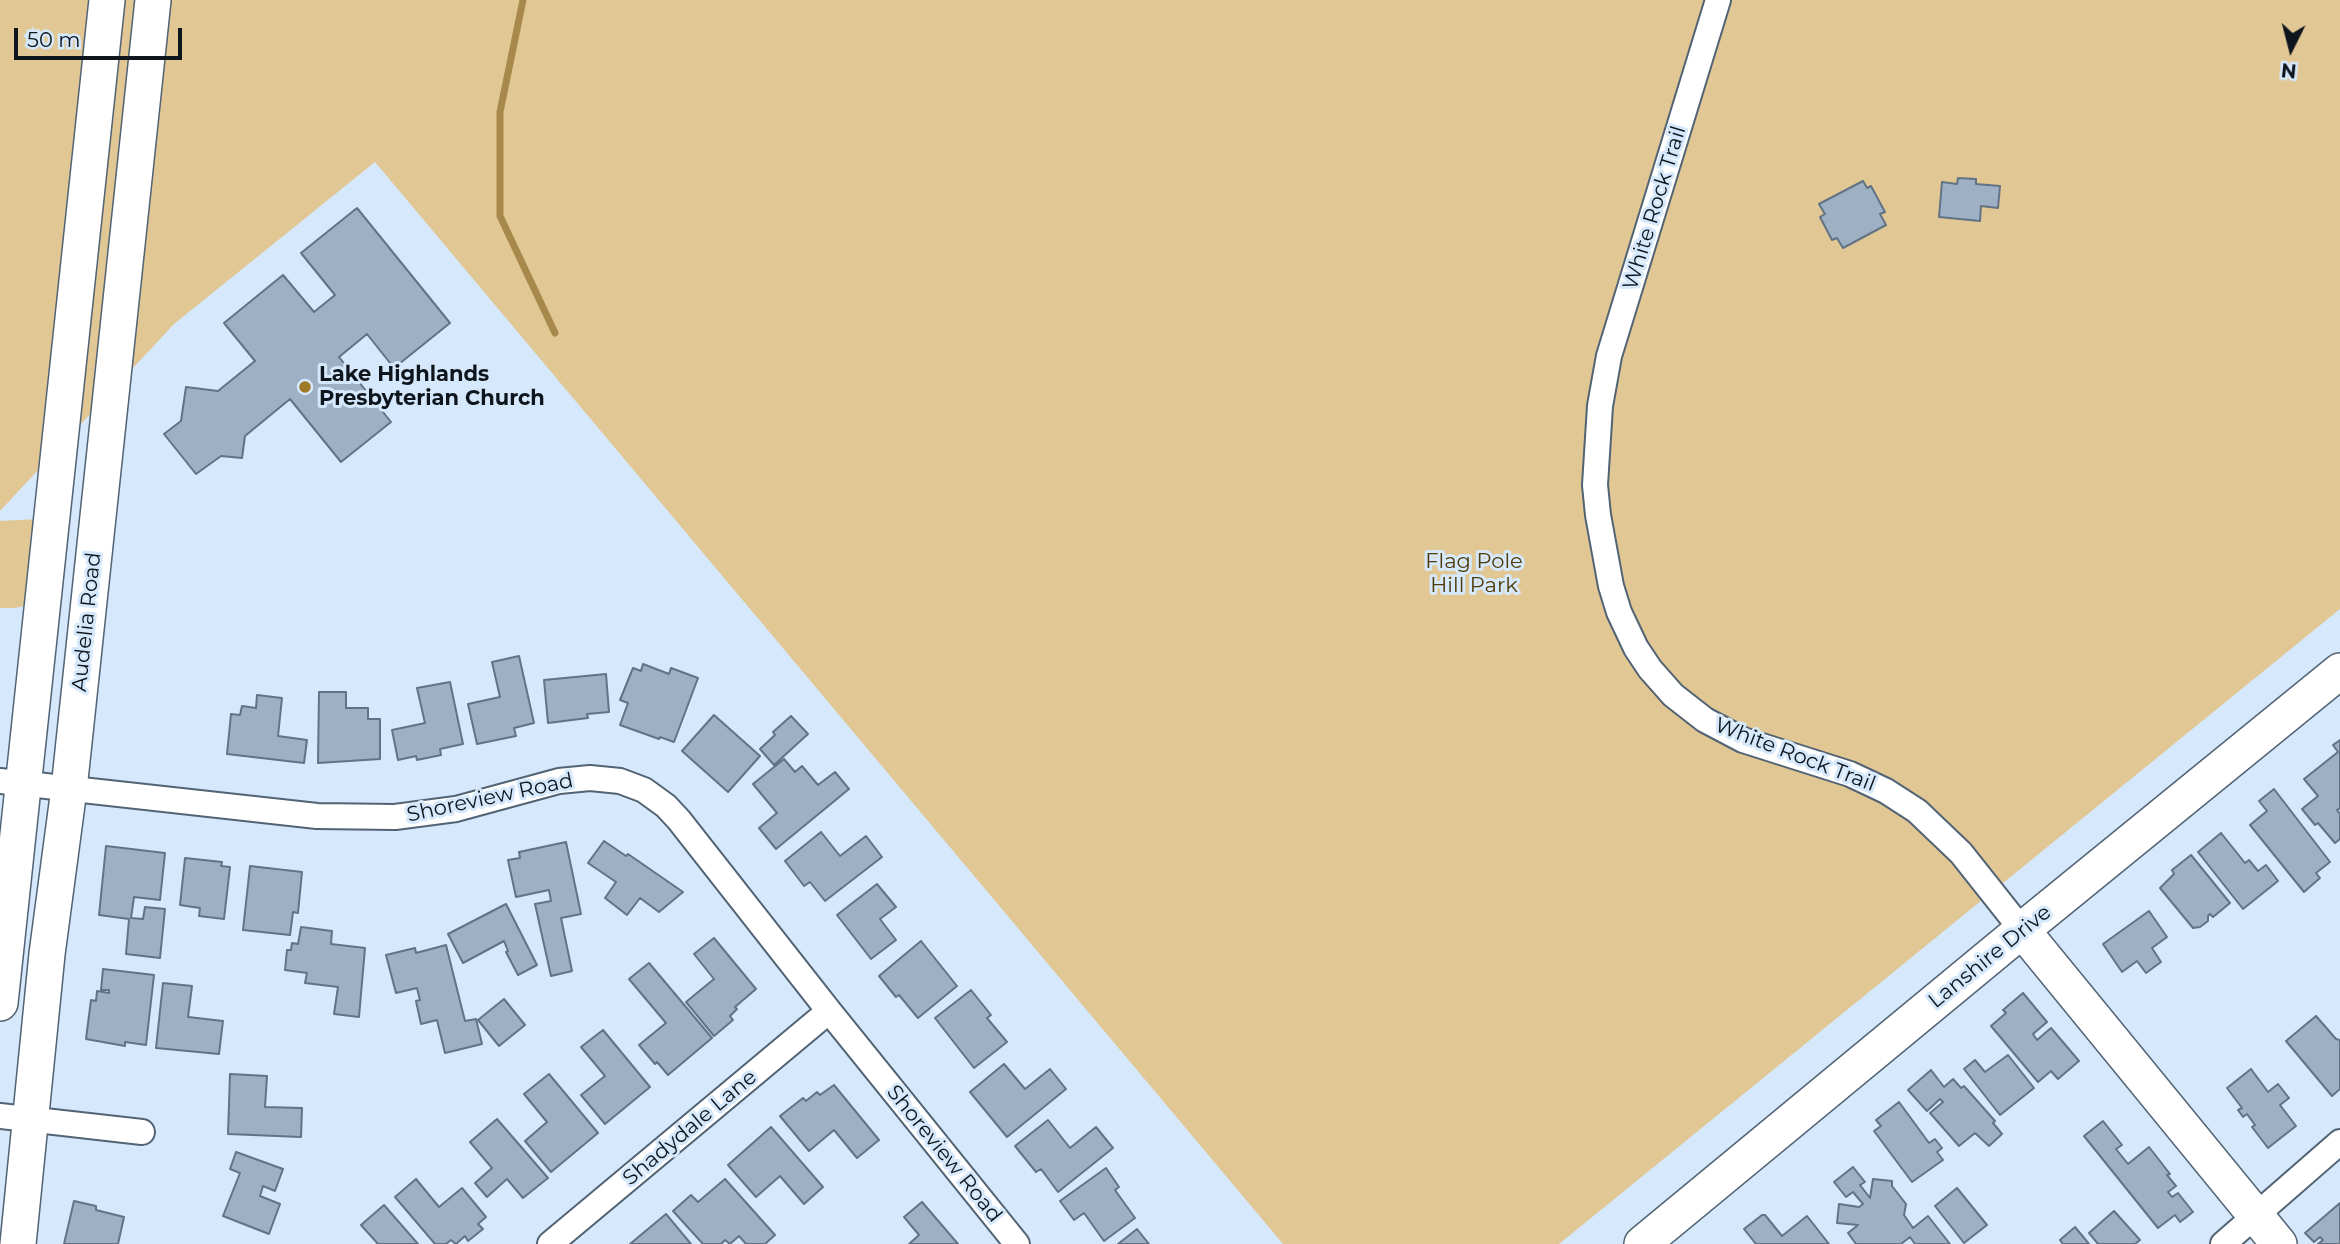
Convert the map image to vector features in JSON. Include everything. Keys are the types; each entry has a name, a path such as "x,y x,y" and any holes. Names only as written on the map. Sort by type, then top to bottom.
{"main road":[{"path":"0,1003 12,782 65,391 107,0"},
{"name":"Audelia Road","path":"18,1244 15,1118 47,954 69,789 153,0"},
{"path":"65,391 111,396"},
{"name":"Lanshire Drive","path":"1642,1244 2340,671"},
{"name":"White Rock Trail","path":"2022,930 2279,1244"}],"street":[{"name":"White Rock Trail","path":"1718,0 1609,356 1600,406 1595,485 1608,574 1619,612 1636,648 1650,669 1705,720 1743,740 1850,774 1886,791 1917,811 1961,853 2022,930"},
{"name":"Shoreview Road","path":"12,782 317,816 395,817 456,809 559,782 590,778 620,782 644,790 666,806 679,820 1017,1244"},
{"name":"Shadydale Lane","path":"550,1244 829,1011"},
{"path":"15,1118 142,1132"},
{"path":"2223,1244 2340,1142"}],"green space":[{"name":"Flag Pole Hill Park","path":"0,0 2340,0 2340,609 1559,1244 1283,1244 375,162 174,324 0,511"},
{"path":"38,519 29,605 0,608 0,521"}],"building":[{"path":"1958,178 1976,179 1976,184 2000,186 1998,208 1981,206 1980,221 1939,217 1942,182 1957,184"},
{"path":"1863,181 1867,188 1871,186 1885,212 1880,214 1886,225 1843,248 1837,238 1832,240 1820,217 1825,214 1819,204"},
{"path":"357,208 450,323 394,368 367,334 339,357 391,422 341,462 290,399 245,436 242,458 221,456 196,474 164,434 181,421 186,387 218,391 255,361 224,323 283,275 314,312 335,295 301,253"},
{"path":"519,656 534,723 514,728 516,736 477,744 468,704 500,697 492,662"},
{"path":"643,664 669,674 671,668 698,678 674,742 620,725 628,703 620,700 633,668 641,671"},
{"path":"606,674 609,712 587,714 588,718 548,723 544,680"},
{"path":"450,682 463,744 440,749 441,755 417,760 416,756 398,760 392,730 425,723 417,688"},
{"path":"319,692 346,692 346,708 368,708 368,719 380,719 380,759 318,763"},
{"path":"257,695 282,698 278,736 307,740 304,763 227,754 231,714 240,715 242,706 256,708"},
{"path":"714,715 760,756 728,792 682,751"},
{"path":"791,716 808,734 774,765 760,749 775,735 773,732"},
{"path":"2340,740 2340,808 2337,810 2340,814 2340,839 2335,843 2302,809 2318,796 2304,779 2338,752 2333,745"},
{"path":"784,759 795,772 802,766 818,785 835,772 849,789 776,849 759,828 777,813 753,784"},
{"path":"2274,789 2330,862 2316,873 2320,878 2304,892 2250,825 2267,811 2259,801"},
{"path":"821,832 840,856 866,836 882,857 825,901 810,882 804,886 785,861"},
{"path":"2221,833 2245,863 2249,860 2258,871 2266,865 2278,881 2243,909 2198,852"},
{"path":"604,841 683,892 659,912 640,898 627,915 605,898 616,882 588,863"},
{"path":"566,842 581,914 561,918 572,971 551,976 535,904 551,901 549,890 516,897 508,860 520,858 519,852"},
{"path":"106,846 165,853 160,900 134,897 131,918 143,919 145,907 165,909 160,958 126,954 129,919 99,915"},
{"path":"2191,855 2230,903 2213,917 2210,914 2208,921 2200,927 2193,928 2160,888 2174,874 2172,870"},
{"path":"185,858 222,862 221,866 230,867 224,919 199,916 200,908 180,905"},
{"path":"250,866 302,872 298,913 293,912 290,935 243,930"},
{"path":"877,884 896,907 880,919 896,940 871,959 837,915"},
{"path":"506,904 537,965 518,975 506,952 508,951 504,941 463,963 448,934"},
{"path":"2149,911 2167,937 2152,948 2161,962 2146,973 2137,961 2122,972 2103,944"},
{"path":"301,927 332,931 331,944 365,948 359,1017 334,1014 338,987 305,983 307,973 285,970 287,950 291,950 292,943 298,944"},
{"path":"714,938 756,989 735,1007 737,1009 730,1016 733,1020 714,1036 686,1002 714,979 694,954"},
{"path":"921,941 957,986 918,1018 879,976"},
{"path":"446,945 465,1021 476,1019 482,1044 445,1053 437,1020 421,1024 416,1001 420,1000 417,988 396,993 386,955 415,948 416,953"},
{"path":"649,963 712,1038 668,1075 639,1045 666,1023 629,979"},
{"path":"103,969 154,975 146,1045 125,1042 125,1046 86,1039 91,1000 96,1001 97,991 109,993 109,990 101,990"},
{"path":"163,983 192,986 188,1017 223,1021 219,1054 156,1048"},
{"path":"971,990 991,1015 987,1018 1007,1042 974,1068 935,1018"},
{"path":"2023,993 2047,1022 2033,1034 2037,1040 2051,1028 2079,1061 2058,1079 2051,1071 2038,1082 1991,1026 2006,1013 2003,1010"},
{"path":"504,999 525,1025 499,1046 478,1020"},
{"path":"2316,1016 2336,1039 2340,1040 2340,1089 2332,1096 2286,1041"},
{"path":"603,1030 650,1087 605,1124 581,1095 605,1076 581,1047"},
{"path":"2008,1055 2034,1088 2000,1115 1964,1069 1975,1060 1985,1072"},
{"path":"1004,1064 1025,1089 1050,1069 1066,1089 1007,1137 970,1092"},
{"path":"2251,1069 2268,1092 2278,1084 2289,1098 2280,1105 2296,1126 2268,1148 2252,1127 2255,1125 2247,1114 2243,1117 2238,1110 2242,1108 2227,1088"},
{"path":"1931,1070 1944,1087 1953,1079 1961,1088 1964,1086 1995,1121 1993,1123 2002,1134 1989,1146 1975,1133 1959,1146 1930,1113 1943,1102 1940,1099 1927,1111 1908,1090"},
{"path":"230,1074 267,1076 265,1107 302,1108 301,1137 228,1134"},
{"path":"549,1074 598,1133 551,1172 525,1141 547,1122 524,1094"},
{"path":"834,1085 879,1140 857,1158 834,1130 809,1151 780,1116 803,1098 806,1101 817,1092 820,1095"},
{"path":"1899,1102 1929,1143 1935,1139 1942,1148 1937,1152 1943,1160 1912,1182 1874,1131 1881,1126 1876,1120"},
{"path":"497,1119 548,1178 523,1198 507,1179 487,1197 475,1183 492,1168 470,1142"},
{"path":"1048,1120 1070,1148 1096,1127 1113,1148 1058,1192 1041,1169 1036,1172 1015,1146"},
{"path":"2103,1121 2122,1145 2116,1149 2128,1164 2149,1147 2176,1186 2168,1192 2172,1197 2178,1193 2193,1212 2180,1222 2175,1215 2158,1228 2084,1136"},
{"path":"771,1127 823,1187 804,1204 780,1176 756,1197 728,1165"},
{"path":"236,1152 283,1169 275,1191 263,1186 260,1196 280,1204 269,1234 223,1216 240,1173 230,1169"},
{"path":"1853,1167 1865,1182 1860,1185 1870,1198 1873,1179 1892,1181 1892,1186 1906,1204 1904,1215 1913,1228 1928,1216 1950,1244 1915,1244 1910,1237 1901,1244 1856,1244 1848,1233 1858,1225 1837,1223 1839,1204 1859,1207 1863,1204 1853,1192 1846,1197 1834,1182"},
{"path":"1106,1168 1119,1187 1115,1190 1135,1218 1104,1241 1084,1213 1074,1220 1060,1201"},
{"path":"416,1179 439,1207 462,1188 486,1217 478,1224 483,1229 468,1241 465,1236 456,1244 451,1240 446,1244 435,1244 395,1197"},
{"path":"725,1179 775,1235 765,1244 746,1244 739,1236 730,1244 725,1240 721,1244 703,1244 673,1211 691,1195 698,1202"},
{"path":"1957,1188 1987,1225 1964,1243 1935,1206"},
{"path":"74,1201 124,1217 118,1244 64,1244"},
{"path":"922,1202 958,1244 909,1244 919,1235 904,1217"},
{"path":"2340,1203 2340,1244 2318,1244 2323,1240 2320,1237 2314,1242 2305,1233"},
{"path":"384,1205 418,1244 378,1244 361,1225"},
{"path":"2114,1211 2140,1240 2135,1244 2098,1244 2089,1233"},
{"path":"666,1214 691,1244 630,1244"},
{"path":"1765,1215 1782,1236 1807,1216 1829,1244 1756,1244 1744,1229"},
{"path":"2075,1227 2089,1244 2063,1244 2060,1240"},
{"path":"1137,1229 1149,1244 1118,1244"}],"waterway":[{"path":"523,0 500,112 500,216 555,333"}],"place":[{"name":"Lake Highlands Presbyterian Church","path":"305,387"}]}
